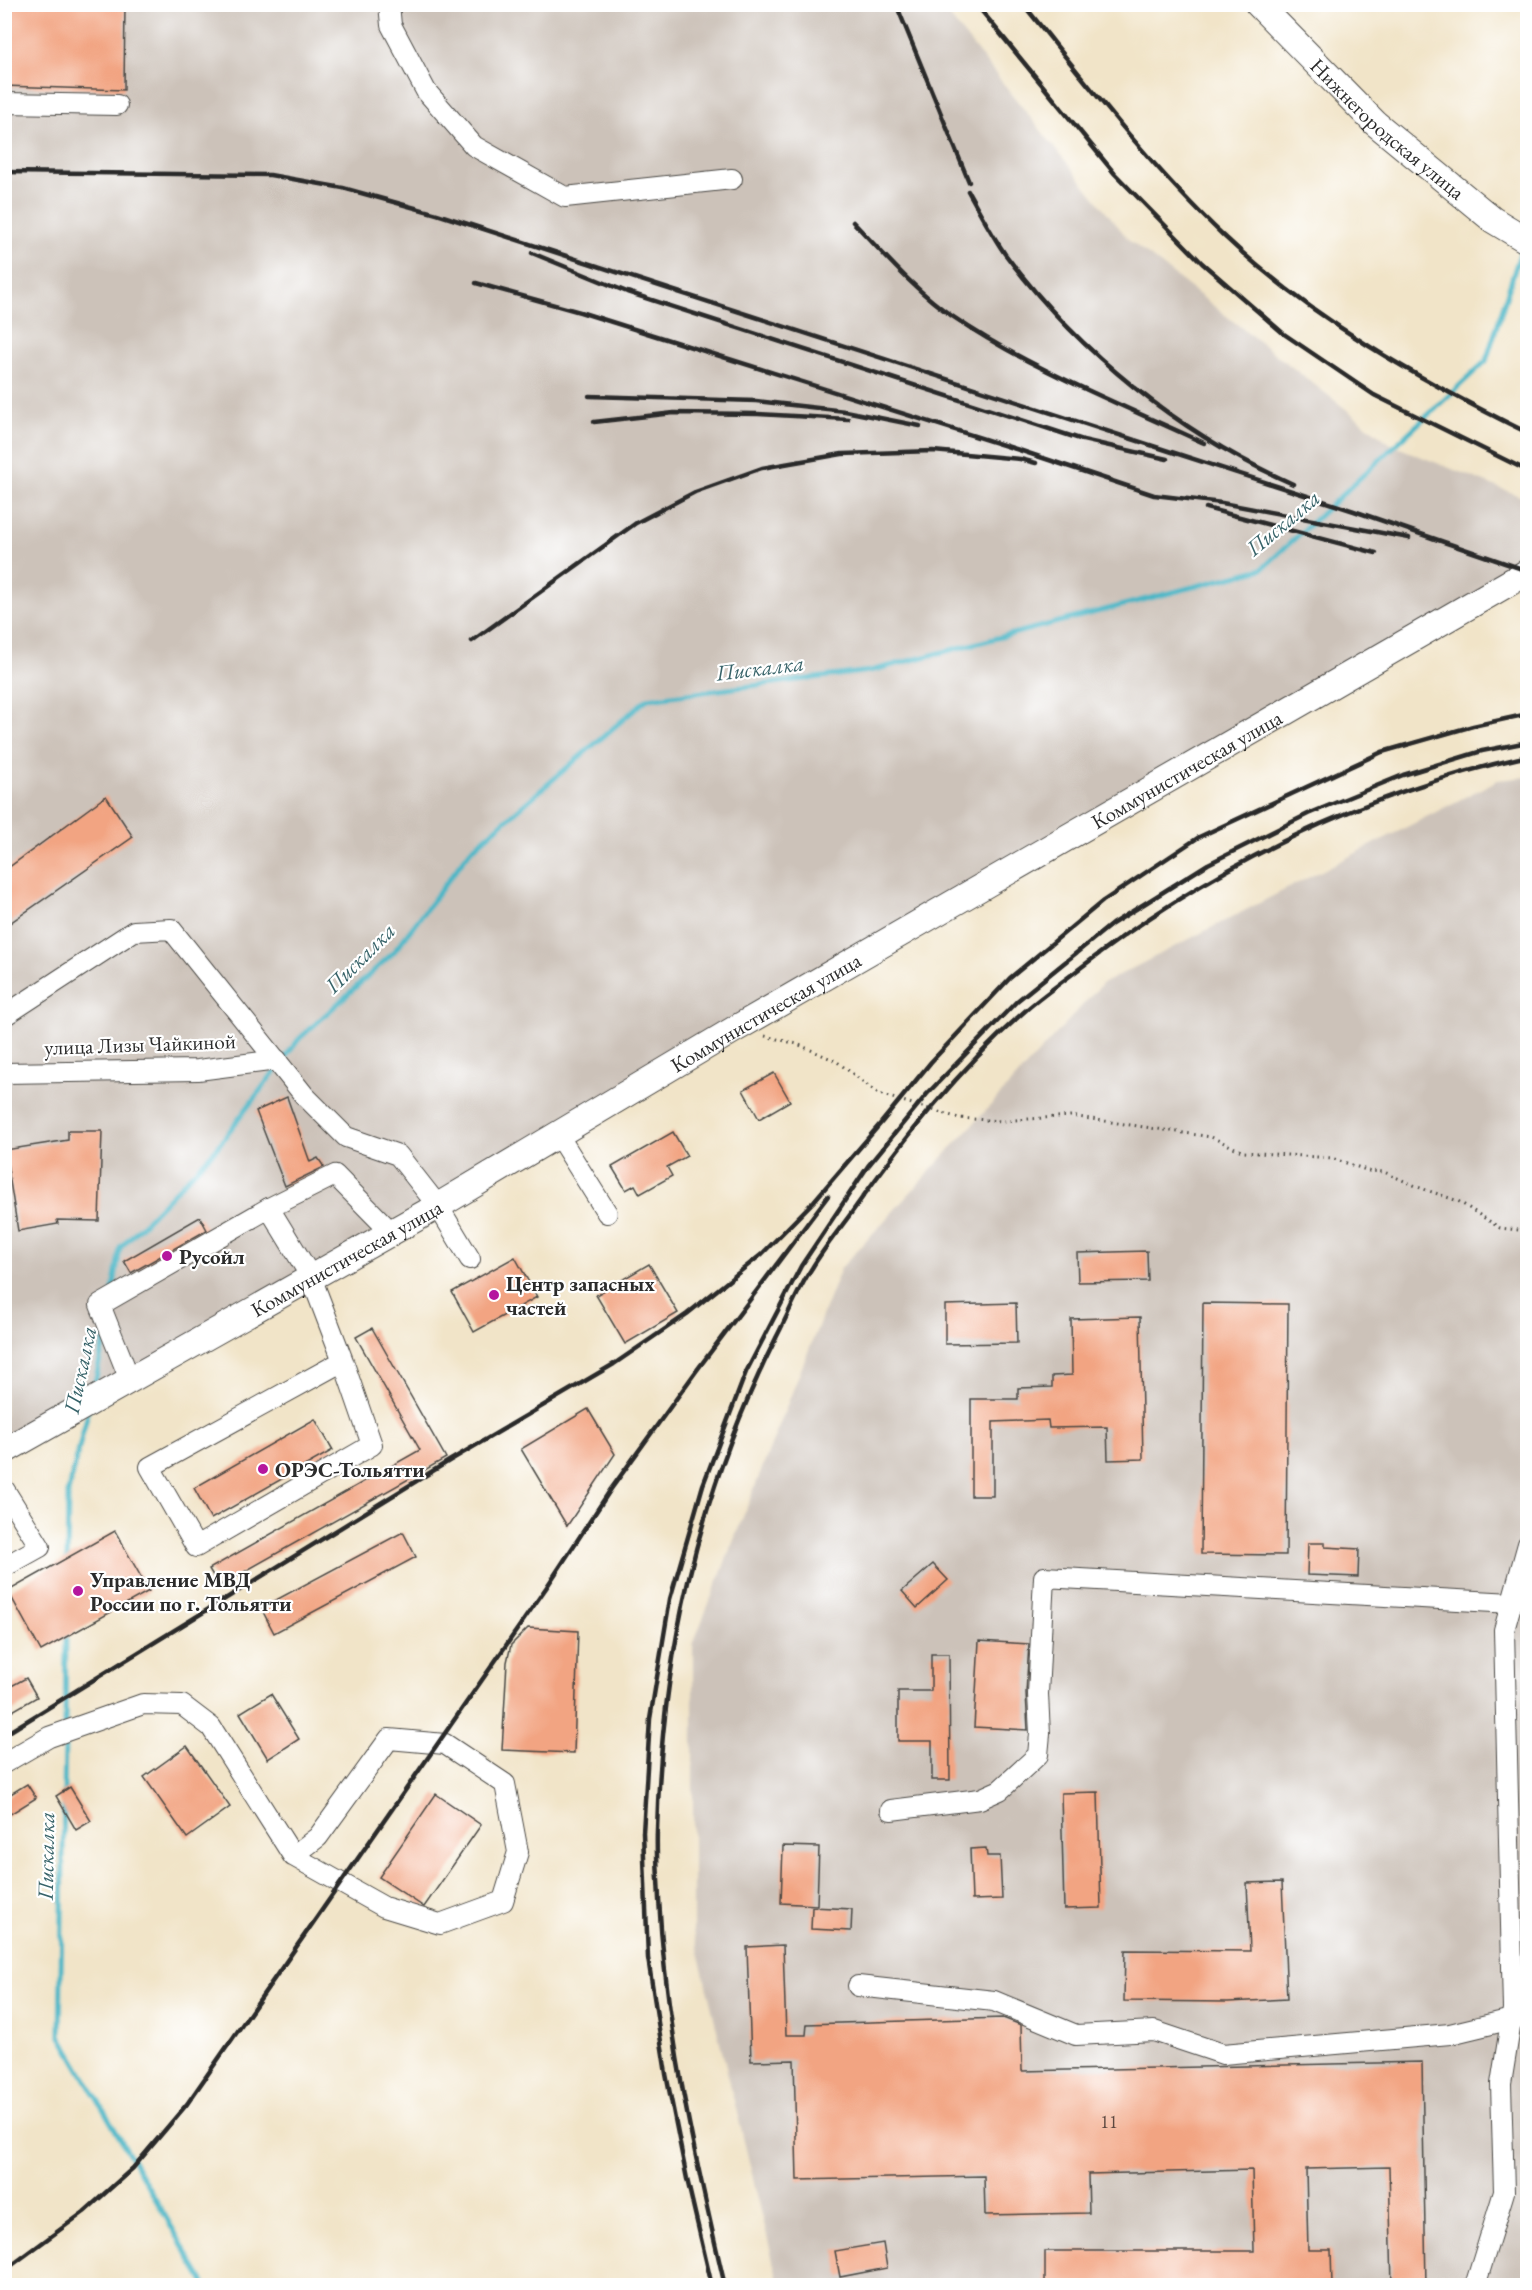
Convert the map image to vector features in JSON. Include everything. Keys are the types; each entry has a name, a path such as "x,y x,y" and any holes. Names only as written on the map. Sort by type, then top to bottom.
{"main road":[{"name":"Нижнегородская улица","path":"1258,4 1375,123 1493,220 1527,241"},
{"name":"Коммунистическая улица","path":"4,1451 438,1206 735,1029 1527,573"}],"street":[{"path":"389,4 392,25 426,91 474,146 565,197 732,179"},
{"path":"4,104 117,105"},
{"path":"4,1016 134,931 171,929 304,1095 346,1137 398,1155 438,1206 470,1259"},
{"name":"улица Лизы Чайкиной","path":"4,1072 198,1070 277,1060"},
{"path":"558,1135 607,1213"},
{"path":"130,1380 100,1305 269,1208 335,1175 391,1232"},
{"path":"269,1208 311,1277 343,1361 372,1445 196,1547 150,1467 343,1361"},
{"path":"4,1489 40,1547 4,1567"},
{"path":"1475,2286 1504,2192 1501,2084 1520,2019 1513,2008 1504,1630 1527,1544"},
{"path":"891,1810 980,1799 1000,1790 1038,1755 1040,1734 1038,1694 1044,1577 1512,1603"},
{"path":"4,1763 50,1737 143,1704 182,1705 211,1727 293,1856 384,1906 440,1924 503,1901 518,1852 505,1784 445,1744 389,1738 318,1837 293,1856"},
{"path":"858,1986 994,2001 1076,2036 1154,2031 1223,2054 1450,2034 1520,2019"}],"path":[{"path":"735,1029 797,1044 836,1061 879,1094 959,1118 1001,1121 1071,1116 1211,1137 1244,1152 1332,1158 1369,1171 1384,1172 1458,1201 1500,1228 1527,1231"}],"shaded area":[{"path":"5,5 940,5 1129,240 1392,445 1527,499 1527,569 5,1444"},
{"path":"1527,777 1527,2285 779,2285 693,1931 693,1644 841,1268 1102,984 1498,780"}],"building":[{"path":"4,4 125,4 124,90 4,86"},
{"path":"106,796 133,837 4,927 4,871"},
{"path":"774,1073 790,1101 759,1119 743,1090"},
{"path":"287,1097 310,1162 318,1158 324,1167 285,1186 256,1111"},
{"path":"68,1131 102,1131 99,1221 57,1220 58,1224 18,1231 5,1150 68,1140"},
{"path":"673,1132 687,1156 667,1167 672,1176 640,1194 635,1185 626,1190 612,1167"},
{"path":"200,1217 207,1230 131,1273 124,1261"},
{"path":"1147,1251 1148,1281 1078,1282 1077,1253"},
{"name":"Центр запасных частей","path":"515,1257 537,1297 474,1332 452,1292"},
{"path":"649,1264 678,1313 625,1344 596,1295"},
{"path":"1016,1303 1017,1343 945,1344 945,1305"},
{"path":"1203,1303 1288,1304 1286,1555 1201,1554"},
{"path":"1140,1317 1143,1459 1108,1460 1107,1427 1049,1428 1048,1420 993,1422 993,1496 971,1496 971,1399 1018,1399 1018,1388 1052,1387 1052,1376 1072,1375 1071,1319"},
{"path":"372,1328 446,1458 219,1586 209,1569 420,1450 356,1337"},
{"path":"588,1409 615,1454 567,1526 521,1449"},
{"name":"ОРЭС-Тольятти","path":"315,1419 333,1450 211,1519 194,1488"},
{"name":"Управление МВД России по г. Тольятти","path":"115,1531 149,1591 41,1651 8,1591"},
{"path":"403,1532 416,1557 274,1633 261,1608"},
{"path":"1308,1543 1325,1543 1325,1547 1359,1549 1358,1577 1307,1575"},
{"path":"933,1564 948,1580 917,1608 902,1591"},
{"path":"528,1628 578,1631 574,1753 502,1750 507,1662 511,1645"},
{"path":"979,1641 1029,1644 1026,1693 1028,1730 974,1727"},
{"path":"931,1654 949,1654 950,1780 932,1780 932,1741 898,1741 898,1691 931,1691"},
{"path":"26,1678 37,1697 4,1716 4,1690"},
{"path":"271,1694 299,1739 268,1759 240,1713"},
{"path":"187,1746 230,1807 187,1838 144,1777"},
{"path":"27,1784 36,1798 4,1818 4,1798"},
{"path":"70,1787 91,1821 76,1830 56,1796"},
{"path":"1098,1792 1101,1908 1064,1909 1061,1793"},
{"path":"436,1794 481,1825 424,1907 379,1877"},
{"path":"783,1846 819,1847 817,1905 781,1903"},
{"path":"986,1848 987,1856 1000,1856 1002,1899 972,1900 970,1849"},
{"path":"1282,1882 1287,1999 1228,2002 1124,2001 1125,1950 1250,1951 1247,1883"},
{"path":"812,1907 852,1909 851,1931 811,1929"},
{"path":"783,1945 786,2035 806,2035 807,2024 1003,2018 1021,2025 1022,2071 1422,2062 1426,2286 1392,2286 1389,2167 1306,2169 1308,2250 1331,2250 1332,2286 1045,2286 1045,2251 1254,2251 1252,2170 1088,2174 1089,2213 985,2215 984,2176 797,2180 794,2060 751,2061 747,1947"},
{"path":"883,2243 887,2268 840,2277 835,2251"}],"waterway":[{"name":"Пискалка","path":"113,1291 120,1248 216,1149 299,1039 393,953 471,850 647,699 870,671 1262,569 1486,361 1522,247"},
{"name":"Пискалка","path":"93,1391 105,1336"},
{"name":"Пискалка","path":"67,1562 68,1492 88,1412"},
{"name":"Пискалка","path":"65,1727 66,1632"},
{"name":"Пискалка","path":"65,1737 60,2035 206,2286"}],"railway":[{"path":"896,4 969,182"},
{"path":"976,4 1115,174 1202,263 1284,334 1374,395 1528,471"},
{"path":"1023,4 1119,123 1170,180 1223,235 1257,265 1293,294 1368,345 1446,391 1528,433"},
{"path":"4,172 270,175 343,188 437,214 1354,511 1528,571"},
{"path":"968,191 1005,254 1065,325 1099,357 1134,387 1211,441 1293,484"},
{"path":"853,222 925,295 981,335 1043,369 1204,443"},
{"path":"532,253 627,292 1083,440 1167,459"},
{"path":"476,283 580,312 1019,450 1154,495 1222,503 1409,538"},
{"path":"589,396 756,401 845,411 920,426"},
{"path":"594,422 674,413 758,414 848,419"},
{"path":"472,641 636,523 695,492 762,468 842,454 933,451 1020,459 1036,463"},
{"path":"1206,508 1376,553"},
{"path":"4,1735 449,1461 614,1364 687,1314 762,1254 814,1201 931,1062 1010,978 1103,901 1199,837 1382,752 1473,726 1528,714"},
{"path":"712,2286 666,2074 648,1958 643,1833 650,1719 670,1599 703,1485 746,1372 801,1266 868,1166 927,1094 1017,1001 1112,924 1208,864 1308,814 1403,775 1482,751 1528,742"},
{"path":"725,2286 683,2094 668,1997 657,1856 660,1765 676,1639 705,1516 725,1456 749,1397 802,1285 821,1253 891,1159 932,1107 977,1057 1031,1005 1129,932 1182,897 1292,837 1407,790 1467,771 1528,756"},
{"path":"4,2271 84,2212 133,2168 187,2104 546,1588 611,1489 828,1196"}],"place":[{"name":"Русойл","path":"167,1256"},
{"name":"Центр запасных частей","path":"494,1295"},
{"name":"ОРЭС-Тольятти","path":"263,1469"},
{"name":"Управление МВД России по г. Тольятти","path":"78,1591"}]}
